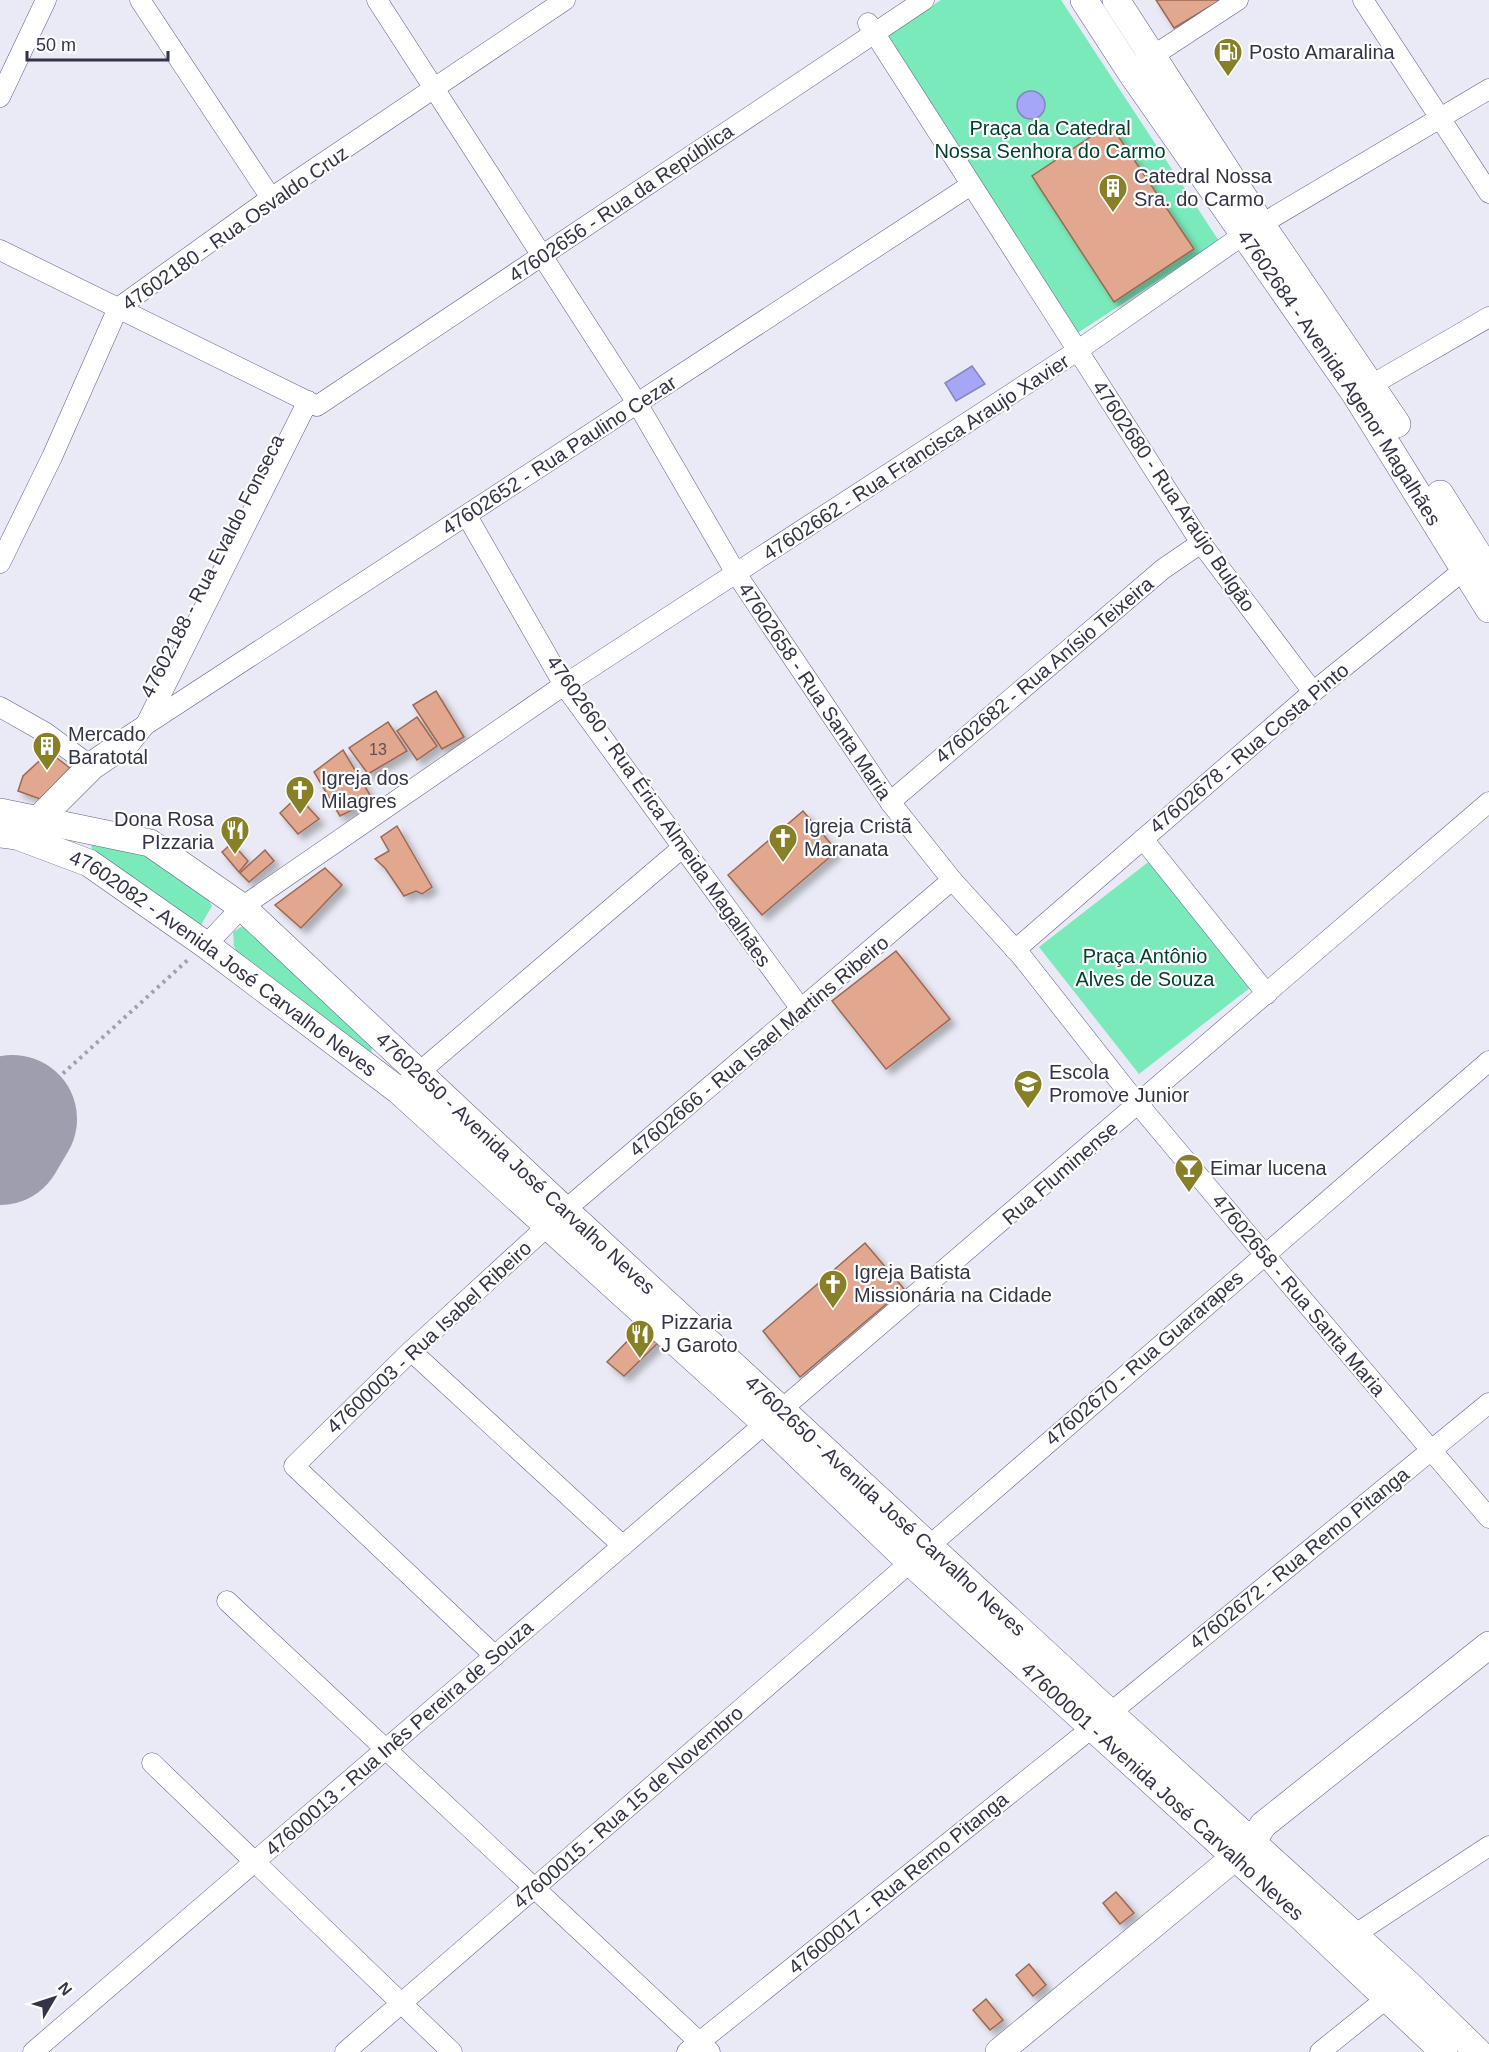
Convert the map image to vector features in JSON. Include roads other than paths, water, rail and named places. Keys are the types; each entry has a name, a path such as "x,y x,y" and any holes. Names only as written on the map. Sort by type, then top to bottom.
{"street":[{"path":"0,97 46,0"},
{"path":"140,0 271,198"},
{"name":"47602658 - Rua Santa Maria","path":"376,0 637,404 736,575 890,802 952,880 1015,950 1139,1105 1489,1518"},
{"name":"47602180 - Rua Osvaldo Cruz","path":"0,563 52,457 118,308 271,198 566,0"},
{"path":"871,28 903,0"},
{"path":"146,724 307,401 871,28 924,0"},
{"name":"47602684 - Avenida Agenor Magalhães","path":"1084,0 1141,64 1481,564 1489,609"},
{"name":"47602684 - Avenida Agenor Magalhães","path":"1116,0 1141,64"},
{"path":"1141,64 1238,0"},
{"path":"1363,0 1489,194"},
{"name":"47602680 - Rua Araújo Bulgão","path":"871,28 1201,543 1313,692"},
{"name":"47602662 - Rua Francisca Araujo Xavier","path":"206,945 242,907 564,685 1077,351 1252,230 1489,89"},
{"name":"47602652 - Rua Paulino Cezar","path":"24,827 88,764 126,737 971,185"},
{"path":"0,250 307,401"},
{"path":"1364,389 1489,317"},
{"name":"47602188 - Rua Evaldo Fonseca","path":"126,737 307,401"},
{"name":"47602660 - Rua Érica Almeida Magalhães","path":"467,516 564,685 801,1009"},
{"name":"47602682 - Rua Anísio Teixeira","path":"890,802 1163,569 1201,543"},
{"name":"47602678 - Rua Costa Pinto","path":"1015,950 1313,692 1481,564"},
{"path":"0,707 46,734 88,764"},
{"name":"47602652 - Rua Paulino Cezar","path":"24,827 94,769 129,745 146,724"},
{"name":"Rua Fluminense","path":"774,1416 1139,1105 1489,802"},
{"path":"0,812 24,827"},
{"name":"47602650 - Avenida José Carvalho Neves","path":"24,827 150,843 242,907 419,1072 556,1218 774,1416 919,1554 1307,1907"},
{"name":"47602082 - Avenida José Carvalho Neves","path":"24,827 89,863 206,945 398,1090 556,1218"},
{"path":"1143,839 1267,994"},
{"path":"398,1090 682,848"},
{"name":"47602666 - Rua Isael Martins Ribeiro","path":"556,1218 952,880"},
{"name":"47602670 - Rua Guararapes","path":"919,1554 1489,1061"},
{"name":"47600003 - Rua Isabel Ribeiro","path":"495,1656 294,1466 411,1351 556,1218"},
{"path":"411,1351 623,1546"},
{"name":"47602672 - Rua Remo Pitanga","path":"1101,1720 1489,1403"},
{"name":"47600013 - Rua Inês Pereira de Souza","path":"33,2052 774,1416"},
{"name":"47600015 - Rua 15 de Novembro","path":"345,2052 919,1554"},
{"path":"227,1601 535,1887 699,2049"},
{"path":"1244,1849 1263,1825 1489,1645"},
{"path":"999,2052 1244,1849 1271,1834 1489,1659"},
{"name":"47600017 - Rua Remo Pitanga","path":"699,2049 1101,1720"},
{"path":"152,1763 452,2052"},
{"path":"1354,1935 1489,1846"},
{"path":"1307,1907 1354,1935 1397,1990 1478,2048"},
{"name":"47600001 - Avenida José Carvalho Neves","path":"1307,1907 1397,1990 1444,2052"},
{"path":"1320,2052 1397,1990"}],"water":[{"path":"1031,91 1041,95 1045,105 1041,115 1031,119 1021,115 1017,105 1021,95"},
{"path":"972,366 985,384 956,401 945,383"}],"place":[{"name":"Posto Amaralina","path":"1228,78"},
{"name":"Catedral Nossa Sra. do Carmo","path":"1113,214"},
{"name":"Mercado Baratotal","path":"47,772"},
{"name":"Igreja dos Milagres","path":"300,816"},
{"name":"Dona Rosa PIzzaria","path":"235,856"},
{"name":"Igreja Cristã Maranata","path":"783,864"},
{"name":"Escola Promove Junior","path":"1028,1110"},
{"name":"Eimar lucena","path":"1189,1194"},
{"name":"Igreja Batista Missionária na Cidade","path":"833,1310"},
{"name":"Pizzaria J Garoto","path":"640,1360"}],"park label":[{"name":"Praça da Catedral Nossa Senhora do Carmo","path":"1050,140"},
{"name":"Praça Antônio Alves de Souza","path":"1145,968"}]}
